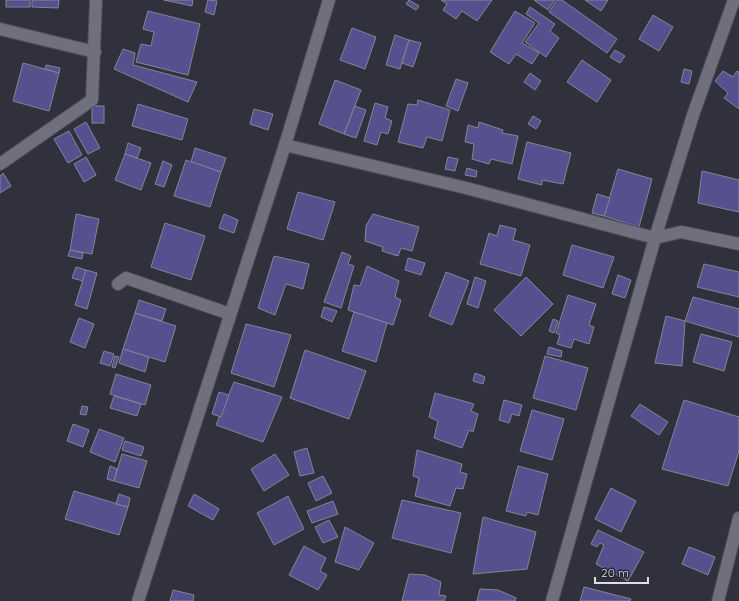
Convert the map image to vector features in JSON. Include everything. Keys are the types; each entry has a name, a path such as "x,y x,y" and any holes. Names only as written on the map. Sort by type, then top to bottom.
{"street":[{"path":"0,164 92,100 96,0"},
{"path":"138,601 285,145 329,0"},
{"path":"552,601 654,238 693,115 734,0"},
{"path":"0,29 95,52"},
{"path":"285,145 466,188 654,238 681,232 739,244"},
{"path":"118,284 126,278 230,314"},
{"path":"718,601 739,518"}],"building":[{"path":"6,0 30,0 30,7 6,7"},
{"path":"32,0 59,0 58,8 32,7"},
{"path":"164,0 193,0 192,6"},
{"path":"208,0 217,1 214,15 205,12"},
{"path":"409,0 419,6 416,10 406,4"},
{"path":"441,0 492,0 477,21 462,11 456,19 443,10 447,4"},
{"path":"534,0 555,0 548,10"},
{"path":"557,0 562,0 617,39 607,53 549,12"},
{"path":"585,0 608,0 601,11"},
{"path":"530,7 555,24 550,31 559,38 546,57 525,42 539,23 526,14"},
{"path":"148,11 200,24 188,75 136,62 141,44 151,46 154,32 143,29"},
{"path":"515,11 535,23 522,43 539,53 532,64 516,54 509,64 490,52"},
{"path":"653,15 673,27 659,51 639,39"},
{"path":"352,28 376,37 365,69 340,60"},
{"path":"395,35 409,40 400,69 386,65"},
{"path":"409,40 421,43 413,67 402,63"},
{"path":"123,49 135,53 133,65 197,82 188,102 114,69"},
{"path":"615,50 625,56 620,63 610,57"},
{"path":"582,60 611,80 597,102 567,82"},
{"path":"23,63 59,73 49,111 13,101"},
{"path":"46,65 60,68 59,73 45,69"},
{"path":"684,69 692,71 689,84 681,82"},
{"path":"723,71 733,77 737,71 739,72 739,109 724,98 728,93 715,81"},
{"path":"530,73 541,81 535,90 524,82"},
{"path":"456,79 468,83 458,111 446,106"},
{"path":"335,80 361,90 344,134 319,124"},
{"path":"418,100 450,110 442,141 427,137 423,148 398,142 408,104 417,105"},
{"path":"375,103 388,107 385,118 392,121 388,134 381,132 377,145 364,141"},
{"path":"138,104 188,119 182,140 132,126"},
{"path":"92,106 104,106 104,123 92,123"},
{"path":"355,106 366,110 356,138 344,134"},
{"path":"254,109 273,114 268,130 250,124"},
{"path":"533,116 541,121 536,129 528,124"},
{"path":"86,122 100,148 88,154 74,129"},
{"path":"479,122 503,130 502,133 518,136 512,164 491,159 489,164 472,159 474,144 465,142 468,125 478,128"},
{"path":"69,131 82,155 68,163 54,139"},
{"path":"527,142 571,153 563,184 542,180 542,185 518,179"},
{"path":"128,143 141,148 137,158 125,154"},
{"path":"195,148 226,158 221,172 191,162"},
{"path":"125,154 151,163 141,190 115,180"},
{"path":"86,157 96,175 84,182 74,164"},
{"path":"448,157 458,159 455,171 445,169"},
{"path":"186,160 221,172 210,207 174,196"},
{"path":"163,161 172,165 164,187 155,184"},
{"path":"467,168 477,171 476,177 465,175"},
{"path":"618,169 652,179 639,227 604,216"},
{"path":"702,171 739,180 739,212 698,203"},
{"path":"3,173 11,186 0,193 0,176"},
{"path":"298,192 335,202 323,240 287,229"},
{"path":"597,194 610,198 604,216 592,213"},
{"path":"76,214 99,219 92,254 70,250"},
{"path":"224,214 238,220 234,233 219,228"},
{"path":"373,214 419,227 412,251 401,248 398,256 382,251 383,247 365,241 366,226"},
{"path":"165,223 205,236 191,280 151,267"},
{"path":"500,225 516,229 513,240 530,245 521,276 480,264 489,233 497,236"},
{"path":"572,245 614,257 603,288 563,275"},
{"path":"70,250 83,253 82,259 68,256"},
{"path":"342,252 351,256 348,264 354,266 341,308 324,302"},
{"path":"274,256 309,264 303,289 286,284 275,315 258,308"},
{"path":"408,258 425,263 421,275 405,270"},
{"path":"704,264 739,272 739,297 697,287"},
{"path":"367,266 399,281 395,297 401,300 393,325 348,310 354,285 360,286"},
{"path":"76,267 86,270 83,281 72,278"},
{"path":"86,270 97,273 87,309 75,305"},
{"path":"446,272 469,281 452,325 429,316"},
{"path":"618,275 631,280 625,298 612,294"},
{"path":"475,277 486,281 478,308 467,304"},
{"path":"526,277 553,304 521,336 494,310"},
{"path":"568,295 596,304 589,325 594,327 589,344 574,339 571,348 557,344 560,335 556,333"},
{"path":"693,297 739,309 739,337 685,321"},
{"path":"139,300 166,309 162,321 135,313"},
{"path":"324,307 337,311 332,322 321,317"},
{"path":"354,312 387,323 376,362 342,351"},
{"path":"135,313 176,326 165,362 123,349"},
{"path":"666,316 685,321 682,366 655,363"},
{"path":"79,318 94,324 85,348 70,342"},
{"path":"553,319 558,321 554,333 549,331"},
{"path":"246,324 291,335 274,387 231,373"},
{"path":"701,334 732,342 724,371 693,362"},
{"path":"549,347 562,351 561,357 547,354"},
{"path":"123,349 149,357 145,372 119,363"},
{"path":"305,350 366,371 349,419 290,398"},
{"path":"104,351 114,354 110,366 100,363"},
{"path":"115,356 119,357 115,368 112,367"},
{"path":"545,356 588,368 576,410 533,398"},
{"path":"475,373 485,377 483,384 473,381"},
{"path":"116,374 151,385 145,405 110,394"},
{"path":"234,382 282,397 263,442 216,425"},
{"path":"219,392 229,395 221,417 212,414"},
{"path":"435,393 474,404 471,411 478,414 473,432 469,430 462,448 434,438 438,421 429,417"},
{"path":"114,396 141,404 137,416 110,408"},
{"path":"504,400 522,405 519,416 512,414 509,423 499,420"},
{"path":"684,400 739,417 739,451 728,486 662,469"},
{"path":"640,404 668,422 659,435 631,416"},
{"path":"82,406 88,407 86,415 80,414"},
{"path":"532,410 564,419 552,460 520,451"},
{"path":"73,424 89,430 83,447 67,441"},
{"path":"99,429 124,438 115,462 90,452"},
{"path":"125,441 144,447 141,456 122,450"},
{"path":"307,448 314,473 300,476 294,452"},
{"path":"417,450 462,464 460,472 467,474 463,489 456,488 450,506 415,496 419,478 413,476"},
{"path":"122,454 147,461 139,488 114,481"},
{"path":"275,454 289,475 264,491 251,469"},
{"path":"110,466 117,469 114,481 107,479"},
{"path":"518,466 548,474 538,515 527,512 526,516 506,511"},
{"path":"323,476 332,493 316,501 308,483"},
{"path":"611,488 636,501 621,532 595,519"},
{"path":"74,491 128,507 119,535 65,519"},
{"path":"119,494 130,498 128,507 116,504"},
{"path":"194,494 219,509 213,520 188,506"},
{"path":"288,496 304,529 274,545 257,513"},
{"path":"402,500 461,513 451,553 392,538"},
{"path":"333,501 338,514 312,523 307,511"},
{"path":"483,517 536,532 527,569 473,574"},
{"path":"329,520 338,537 323,543 315,527"},
{"path":"345,527 374,543 359,570 335,562"},
{"path":"598,530 644,552 628,581 596,564 604,545 600,543 597,547 591,544"},
{"path":"304,546 326,558 320,571 327,575 318,590 289,575"},
{"path":"689,547 715,557 708,575 682,564"},
{"path":"409,574 425,575 441,582 439,595 446,596 444,601 402,601"},
{"path":"584,587 631,599 630,601 580,601"},
{"path":"480,589 498,590 516,598 515,601 477,601"},
{"path":"173,590 194,595 193,601 170,601"}]}
